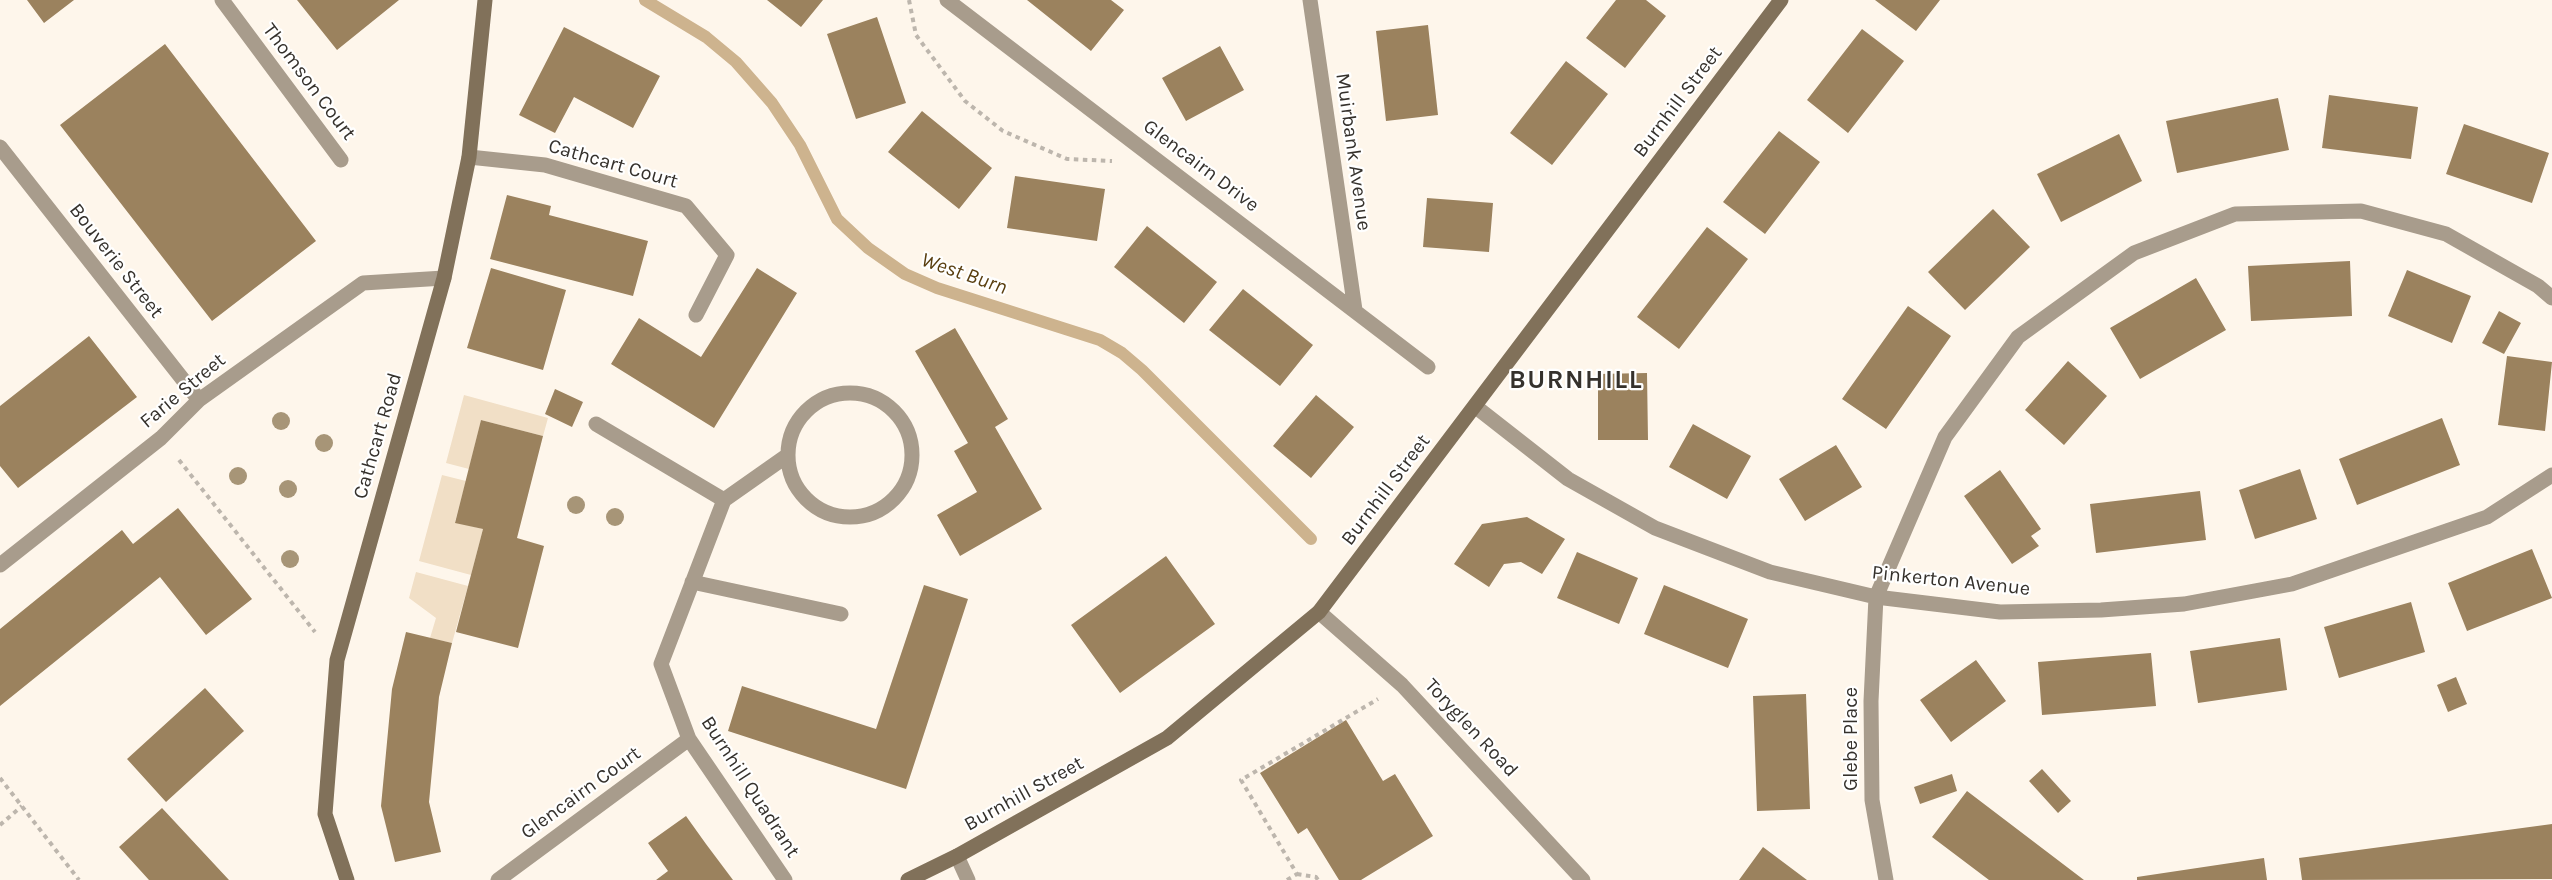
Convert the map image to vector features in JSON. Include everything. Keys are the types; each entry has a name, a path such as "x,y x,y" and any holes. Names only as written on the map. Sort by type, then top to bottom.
{"main road":[{"name":"Cathcart Road","path":"347,880 325,814 337,660 444,278 469,157 485,0"},
{"name":"Burnhill Street","path":"908,880 957,856 1167,738 1319,612 1781,0"}],"street":[{"name":"Thomson Court","path":"222,0 341,160"},
{"name":"Glencairn Drive","path":"947,0 1428,367"},
{"name":"Muirbank Avenue","path":"1310,0 1355,310"},
{"name":"Bouverie Street","path":"0,147 199,400"},
{"name":"Cathcart Court","path":"469,157 545,165 686,206 727,255 696,315"},
{"path":"1876,597 1945,437 2018,336 2134,253 2235,214 2361,211 2446,234 2538,286 2552,298"},
{"name":"Farie Street","path":"0,565 161,438 199,400 363,283 444,278"},
{"path":"596,424 724,500 788,455 791,435 801,417 816,403 834,394 854,392 874,397 891,407 904,423 912,442 912,463 906,483 894,500 876,511 856,517 836,516 817,507 801,494 791,475 788,455"},
{"name":"Pinkerton Avenue","path":"1476,407 1568,479 1655,528 1770,572 1876,597 2000,612 2101,610 2184,604 2292,584 2487,517 2552,475"},
{"name":"Burnhill Quadrant","path":"724,500 661,664 689,739 785,880"},
{"path":"692,582 841,614"},
{"name":"Glebe Place","path":"1876,597 1871,701 1872,800 1886,880"},
{"name":"Toryglen Road","path":"1319,612 1402,685 1583,880"},
{"name":"Glencairn Court","path":"498,880 689,739"},
{"path":"957,856 968,880"}],"path":[{"path":"909,0 916,35 964,101 1003,131 1066,159 1108,162 1143,148"},
{"path":"161,438 337,660"},
{"path":"1297,874 1241,780 1402,685"},
{"path":"0,778 79,880"},
{"path":"0,825 22,806"},
{"path":"1287,880 1297,874 1318,880"}],"shaded area":[{"path":"464,395 548,418 543,436 481,420 469,469 446,463"},
{"path":"442,475 466,481 455,522 483,529 471,575 419,561"},
{"path":"416,572 468,586 452,643 430,638 436,618 409,598"}],"building":[{"path":"27,0 74,0 44,23"},
{"path":"297,0 399,0 337,50"},
{"path":"767,0 823,0 801,27"},
{"path":"1027,0 1111,0 1124,10 1091,51"},
{"path":"1616,0 1646,0 1666,16 1625,68 1586,38"},
{"path":"1875,0 1940,0 1916,31"},
{"path":"877,17 906,103 856,119 827,34"},
{"path":"1428,25 1438,115 1386,121 1376,31"},
{"path":"564,27 660,76 633,128 574,97 555,133 519,115"},
{"path":"1862,29 1904,61 1848,133 1807,100"},
{"path":"165,44 316,241 212,321 60,125"},
{"path":"1220,46 1244,90 1186,121 1162,78"},
{"path":"1566,61 1608,94 1552,165 1510,133"},
{"path":"2329,95 2418,107 2411,159 2322,148"},
{"path":"2278,98 2289,150 2177,173 2166,121"},
{"path":"922,111 992,168 959,209 888,152"},
{"path":"2464,124 2549,153 2532,203 2446,174"},
{"path":"1779,131 1820,162 1765,234 1723,202"},
{"path":"2119,134 2142,181 2061,222 2037,174"},
{"path":"1015,176 1105,189 1097,241 1007,228"},
{"path":"507,195 551,206 549,215 648,241 633,296 490,259"},
{"path":"1427,198 1493,203 1489,252 1423,247"},
{"path":"1993,209 2030,247 1965,310 1928,272"},
{"path":"1147,226 1217,282 1184,323 1114,267"},
{"path":"1707,227 1748,259 1679,349 1637,317"},
{"path":"2350,261 2352,316 2251,321 2248,266"},
{"path":"491,268 566,290 543,370 467,348"},
{"path":"757,268 797,293 714,428 611,364 639,318 701,357"},
{"path":"2407,270 2471,296 2452,343 2388,316"},
{"path":"2196,278 2226,330 2140,379 2110,328"},
{"path":"1243,289 1313,345 1280,386 1209,330"},
{"path":"1908,306 1951,336 1886,429 1842,399"},
{"path":"2499,311 2521,323 2504,354 2482,343"},
{"path":"955,328 1008,419 995,427 1042,509 960,556 937,515 977,492 954,451 968,443 915,351"},
{"path":"89,336 137,397 18,488 0,466 0,406"},
{"path":"2507,356 2552,362 2545,431 2498,425"},
{"path":"2068,361 2107,396 2064,445 2025,410"},
{"path":"1647,373 1648,440 1598,440 1598,374"},
{"path":"555,389 583,402 572,427 545,414"},
{"path":"1316,395 1354,427 1311,478 1273,446"},
{"path":"2442,418 2460,465 2357,505 2339,459"},
{"path":"481,420 543,436 517,538 544,546 518,648 456,632 483,529 455,523"},
{"path":"1693,424 1751,456 1727,499 1669,467"},
{"path":"1836,445 1862,487 1805,521 1779,479"},
{"path":"2300,469 2317,519 2255,539 2239,490"},
{"path":"2000,470 2041,529 2031,536 2039,546 2012,564 1964,496"},
{"path":"2200,491 2206,540 2096,553 2090,504"},
{"path":"178,508 252,599 206,635 160,577 0,706 0,629 122,530 133,544"},
{"path":"1527,517 1565,539 1542,574 1521,562 1504,564 1489,587 1454,564 1482,524"},
{"path":"2532,549 2552,598 2467,631 2448,583"},
{"path":"1577,552 1638,578 1619,624 1557,598"},
{"path":"1166,556 1215,624 1120,693 1071,625"},
{"path":"924,585 968,599 906,789 728,731 742,686 876,729"},
{"path":"1664,585 1748,619 1728,668 1644,634"},
{"path":"2411,602 2425,652 2339,678 2324,627"},
{"path":"406,632 452,643 439,697 429,802 441,852 395,862 381,806 392,689"},
{"path":"2280,638 2287,690 2198,703 2190,651"},
{"path":"2151,653 2156,706 2042,715 2038,662"},
{"path":"1976,660 2006,701 1951,742 1920,700"},
{"path":"2456,677 2467,704 2448,712 2437,685"},
{"path":"205,688 244,731 166,802 127,759"},
{"path":"1806,694 1810,809 1757,811 1753,696"},
{"path":"1346,720 1383,781 1395,774 1433,836 1361,880 1339,880 1307,828 1298,834 1260,773"},
{"path":"2042,769 2071,801 2058,813 2029,781"},
{"path":"1952,774 1957,791 1920,804 1914,787"},
{"path":"1967,791 2084,880 1989,880 1932,837"},
{"path":"162,808 229,880 149,880 119,847"},
{"path":"686,816 733,880 656,880 668,871 648,843"},
{"path":"2552,824 2552,879 2302,880 2299,858"},
{"path":"1763,847 1807,880 1739,880"},
{"path":"2264,858 2267,880 2137,880 2137,877"}],"waterway":[{"name":"West Burn","path":"645,0 706,37 736,62 772,103 800,145 837,219 868,248 905,274 937,288 1100,340 1122,353 1142,370 1311,539"}],"district":[{"name":"BURNHILL","path":"1576,381"}]}
